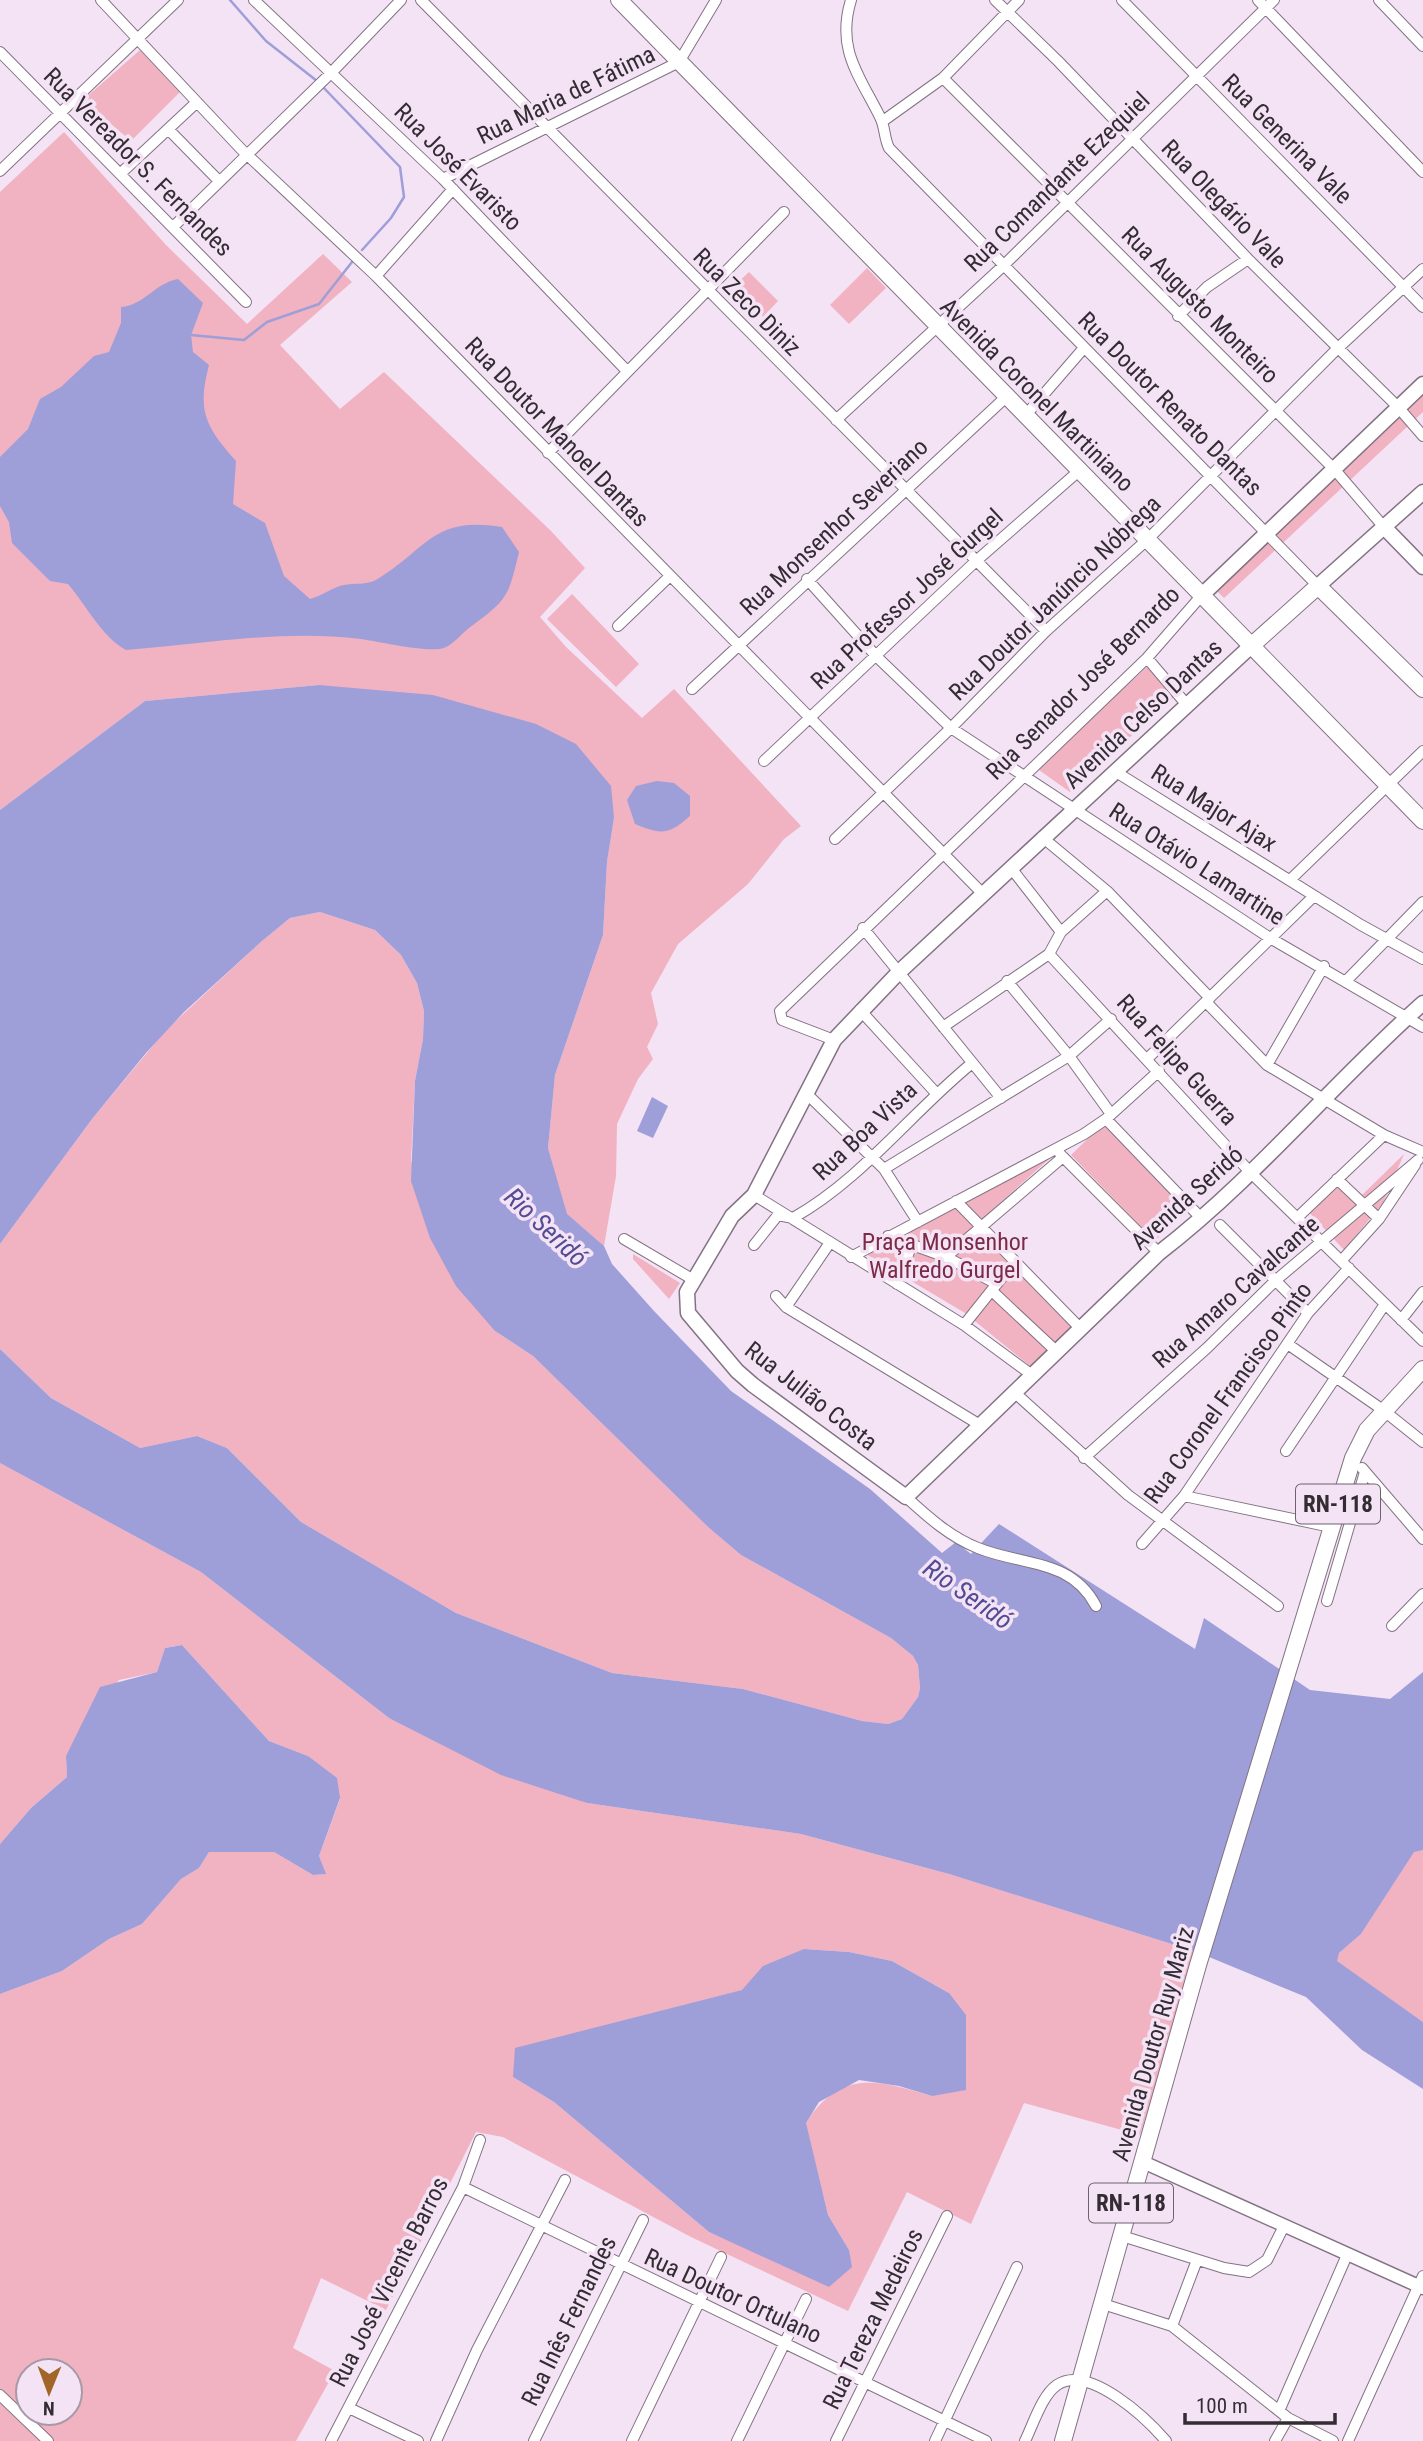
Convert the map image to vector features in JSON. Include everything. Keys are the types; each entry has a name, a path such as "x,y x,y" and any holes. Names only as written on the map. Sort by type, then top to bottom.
{"main road":[{"name":"Avenida Coronel Martiniano","path":"619,0 936,327 1149,539 1423,821"},
{"name":"Rua Senador José Bernardo","path":"1202,595 1423,384"},
{"name":"Avenida Celso Dantas","path":"692,1279 732,1216 754,1195 834,1040 860,1010 1042,837 1423,492"},
{"name":"Rua Augusto Monteiro","path":"1383,526 1423,567"},
{"name":"Rua Doutor Renato Dantas","path":"1318,586 1423,689"},
{"name":"Avenida Seridó","path":"906,1497 977,1423 1014,1392 1158,1253 1202,1219 1251,1173 1423,1003"},
{"name":"Rua Julião Costa","path":"692,1279 686,1301 688,1313 737,1371 906,1497"},
{"name":"RN-118","path":"1331,1527 1353,1458 1367,1430 1423,1369"},
{"name":"Avenida Doutor Ruy Mariz","path":"1063,2441 1082,2382 1198,1965 1331,1527"}],"street":[{"name":"Rua Doutor Manoel Dantas","path":"101,0 246,154 376,276 983,894"},
{"path":"0,171 178,0"},
{"name":"Rua José Evaristo","path":"254,0 328,76 443,179 626,370"},
{"path":"173,227 315,89 401,0"},
{"name":"Rua Zeco Diniz","path":"421,0 1046,631"},
{"name":"Rua Maria de Fátima","path":"443,179 680,62 716,0"},
{"path":"851,0 845,26 846,42 858,78 883,121 943,78 1019,0"},
{"name":"Rua Olegário Vale","path":"995,0 1005,13 1058,61 1337,349 1398,407 1423,436"},
{"name":"Rua Generina Vale","path":"1122,0 1194,77 1363,243 1423,307"},
{"name":"Rua Comandante Ezequiel","path":"836,420 1003,266 1133,140 1261,4 1274,0"},
{"path":"1379,0 1423,46"},
{"path":"1261,4 1423,172"},
{"name":"Rua Vereador S. Fernandes","path":"0,52 246,302"},
{"name":"Rua Augusto Monteiro","path":"943,78 1178,316 1335,470 1383,526"},
{"path":"120,174 197,102"},
{"name":"Rua Doutor Renato Dantas","path":"883,121 889,148 1318,586"},
{"path":"168,129 219,181"},
{"path":"376,276 453,189"},
{"path":"548,453 626,370 708,292 784,212"},
{"path":"1178,316 1207,287 1248,259"},
{"name":"Rua Doutor Janúncio Nóbrega","path":"835,839 951,728 1046,631 1149,539 1337,349 1423,269"},
{"path":"1025,416 1083,349"},
{"name":"Rua Monsenhor Severiano","path":"692,689 807,579 1006,397"},
{"name":"Rua Professor José Gurgel","path":"764,761 976,561 1080,470"},
{"path":"618,626 669,577"},
{"name":"Rua Otávio Lamartine","path":"807,579 877,657 951,728 1270,938 1324,966 1423,1027"},
{"name":"Rua Senador José Bernardo","path":"834,1040 780,1017 782,1008 1147,658 1202,595"},
{"path":"1147,658 1187,705"},
{"path":"1290,880 1423,751"},
{"name":"Rua Major Ajax","path":"1116,772 1361,925 1388,937 1423,960"},
{"path":"1042,837 1107,891 1208,1000 1254,1055 1421,1155"},
{"path":"1011,868 1061,932"},
{"path":"943,1027 1049,954 1061,932 1107,891"},
{"path":"1148,1058 1314,896"},
{"path":"1347,980 1423,902"},
{"path":"863,928 1001,1098"},
{"name":"Rua Felipe Guerra","path":"1049,954 1148,1058 1251,1173 1299,1216 1423,1341"},
{"path":"1267,1065 1324,966"},
{"path":"1007,981 1069,1056 1109,1116 1202,1219"},
{"path":"860,1010 936,1093"},
{"path":"884,1170 1069,1056 1111,1019"},
{"name":"Rua Boa Vista","path":"754,1245 778,1215 793,1218 845,1184 936,1093 971,1064"},
{"path":"851,1257 1054,1149 1109,1116 1158,1070"},
{"path":"807,1094 884,1170 918,1223"},
{"path":"1299,1216 1384,1135"},
{"path":"1054,1149 1158,1253"},
{"name":"Rua Amaro Cavalcante","path":"1084,1458 1207,1348 1275,1281 1421,1155"},
{"name":"Rua Coronel Francisco Pinto","path":"1142,1544 1184,1496 1289,1345 1308,1313 1379,1219 1421,1155"},
{"path":"946,1257 1063,1157"},
{"path":"1337,1179 1379,1219"},
{"path":"754,1195 829,1244 964,1325 1032,1375"},
{"path":"956,1201 1080,1328"},
{"path":"1220,1225 1308,1313"},
{"path":"888,1236 946,1257 994,1287 1056,1351"},
{"path":"624,1239 692,1279"},
{"path":"786,1307 829,1244"},
{"path":"897,1284 912,1244"},
{"path":"964,1325 1015,1261"},
{"path":"1401,1320 1423,1292"},
{"path":"776,1296 786,1307 977,1423"},
{"path":"1286,1451 1385,1304"},
{"path":"1289,1345 1384,1410 1423,1441"},
{"path":"1014,1392 1084,1458 1278,1606"},
{"path":"1353,1458 1423,1539"},
{"path":"1327,1601 1365,1472"},
{"path":"1184,1496 1331,1527"},
{"path":"906,1497 934,1523 968,1544 1074,1577 1096,1606"},
{"path":"1392,1626 1423,1594"},
{"name":"Rua José Vicente Barros","path":"331,2441 463,2186 480,2140"},
{"path":"1143,2162 1346,2255 1421,2283 1348,2441"},
{"path":"436,2441 477,2350 565,2180"},
{"name":"Rua Doutor Ortulano","path":"463,2186 619,2265 699,2301 986,2441"},
{"name":"Rua Tereza Medeiros","path":"836,2441 947,2216"},
{"name":"Rua Inês Fernandes","path":"534,2441 643,2220"},
{"path":"1122,2236 1198,2260 1249,2272 1267,2260 1284,2226"},
{"path":"1275,2441 1346,2255"},
{"path":"632,2441 721,2257"},
{"path":"1172,2326 1198,2260"},
{"path":"935,2441 1017,2267"},
{"path":"737,2441 806,2299"},
{"path":"1103,2304 1172,2326 1284,2415 1333,2441"},
{"path":"1025,2441 1057,2385 1082,2382 1105,2390 1135,2409 1166,2441"},
{"path":"0,2395 48,2441"},
{"path":"349,2408 418,2441"}],"green space":[{"path":"140,50 181,91 131,141 83,100"},
{"path":"64,132 166,245 247,324 323,254 352,282 280,345 340,409 384,372 551,531 585,568 540,617 566,647 642,718 674,689 801,826 784,839 748,884 678,944 651,993 658,1024 647,1047 653,1059 638,1079 617,1124 616,1176 604,1246 566,1214 548,1148 555,1075 603,935 607,862 614,818 319,685 145,701 0,810 0,192"},
{"path":"867,268 886,288 849,324 830,305"},
{"path":"749,272 778,301 763,317 733,287"},
{"path":"1423,388 1423,412 1224,598 1213,587"},
{"path":"572,594 639,664 616,687 547,619"},
{"path":"1147,667 1175,696 1070,792 1039,770 1040,765"},
{"path":"320,912 375,930 401,955 417,983 424,1011 423,1039 415,1081 411,1161 495,1331 533,1356 708,1527 741,1555 891,1638 913,1656 918,1665 920,1688 918,1697 902,1719 888,1724 862,1721 743,1689 612,1673 456,1613 301,1522 227,1448 197,1436 140,1448 51,1398 0,1349 0,1244 92,1119 166,1030 290,918"},
{"path":"1103,1124 1187,1210 1155,1241 1071,1155"},
{"name":"Praça Monsenhor Walfredo Gurgel","path":"1066,1144 973,1227 1074,1330 1035,1370 965,1313 866,1254"},
{"path":"1404,1154 1383,1203 1344,1250 1307,1210 1338,1180 1359,1198"},
{"path":"633,1254 680,1283 669,1299 633,1259"},
{"path":"0,1463 201,1572 389,1718 587,1803 801,1834 949,1874 1197,1952 1140,2135 1024,2103 971,2224 907,2192 848,2311 691,2237 503,2137 476,2132 386,2310 321,2278 293,2348 335,2371 296,2441 0,2441 0,1994 62,1971 109,1939 142,1924 181,1879 199,1868 209,1852 274,1852 313,1875 325,1874 319,1856 340,1799 308,1756 269,1741 182,1645 165,1648 157,1672 119,1680 85,1723 66,1756 67,1777 31,1808 0,1844","holes":["804,1949 849,1952 892,1961 949,1993 932,2096 877,2083 847,2086 832,2094 805,2124 828,2215 849,2250 766,2256 709,2232 554,2102 513,2077 557,2038 743,1990"]},
{"path":"1423,1850 1423,2022 1336,1961 1339,1953 1361,1934 1414,1851"}],"water":[{"path":"178,279 203,303 191,335 193,352 209,365 204,394 206,417 217,438 236,461 233,504 265,523 284,576 310,599 340,586 376,580 445,530 479,525 502,527 519,552 509,589 492,610 451,644 437,649 332,636 302,636 243,638 126,650 109,637 68,584 50,581 12,543 9,522 0,506 0,457 28,429 40,399 61,387 94,356 109,352 121,323 121,307 137,302 170,281"},
{"name":"Rio Seridó","path":"319,685 433,695 536,724 576,744 611,786 614,818 607,862 603,935 555,1075 548,1148 567,1214 604,1246 612,1264 731,1391 870,1489 942,1553 956,1542 971,1554 999,1524 1195,1649 1204,1618 1310,1690 1390,1699 1423,1672 1423,1850 1414,1852 1361,1934 1339,1953 1337,1961 1423,2022 1423,2089 1362,2050 1306,1997 1197,1952 949,1874 801,1834 587,1803 501,1775 389,1718 201,1572 0,1463 0,1349 51,1398 140,1448 197,1436 227,1448 301,1522 456,1613 612,1673 743,1689 862,1721 888,1724 902,1719 918,1697 918,1665 913,1656 891,1638 741,1555 708,1527 533,1356 495,1331 456,1286 430,1238 411,1181 415,1081 423,1039 424,1011 417,983 401,955 375,930 320,912 290,918 262,941 184,1012 146,1053 92,1119 0,1244 0,810 145,701"},
{"path":"657,781 674,783 690,796 690,816 670,830 652,830 635,824 627,800 636,786"},
{"path":"652,1097 668,1106 653,1138 637,1131"},
{"path":"182,1645 269,1741 308,1756 337,1778 340,1798 319,1856 326,1874 313,1875 274,1852 209,1852 199,1868 181,1879 142,1924 109,1939 62,1971 0,1994 0,1844 31,1808 67,1777 66,1756 100,1687 157,1672 165,1648"},
{"path":"804,1949 849,1952 892,1961 949,1993 966,2015 966,2090 932,2096 899,2086 859,2080 819,2102 806,2123 828,2215 849,2250 852,2267 829,2287 709,2232 554,2102 513,2077 515,2048 742,1990 763,1966"}],"waterway":[{"path":"230,0 266,41 317,81"},
{"path":"322,86 400,167 404,197 391,218 362,250"},
{"path":"191,335 244,340 267,322 319,304 352,262"}]}
